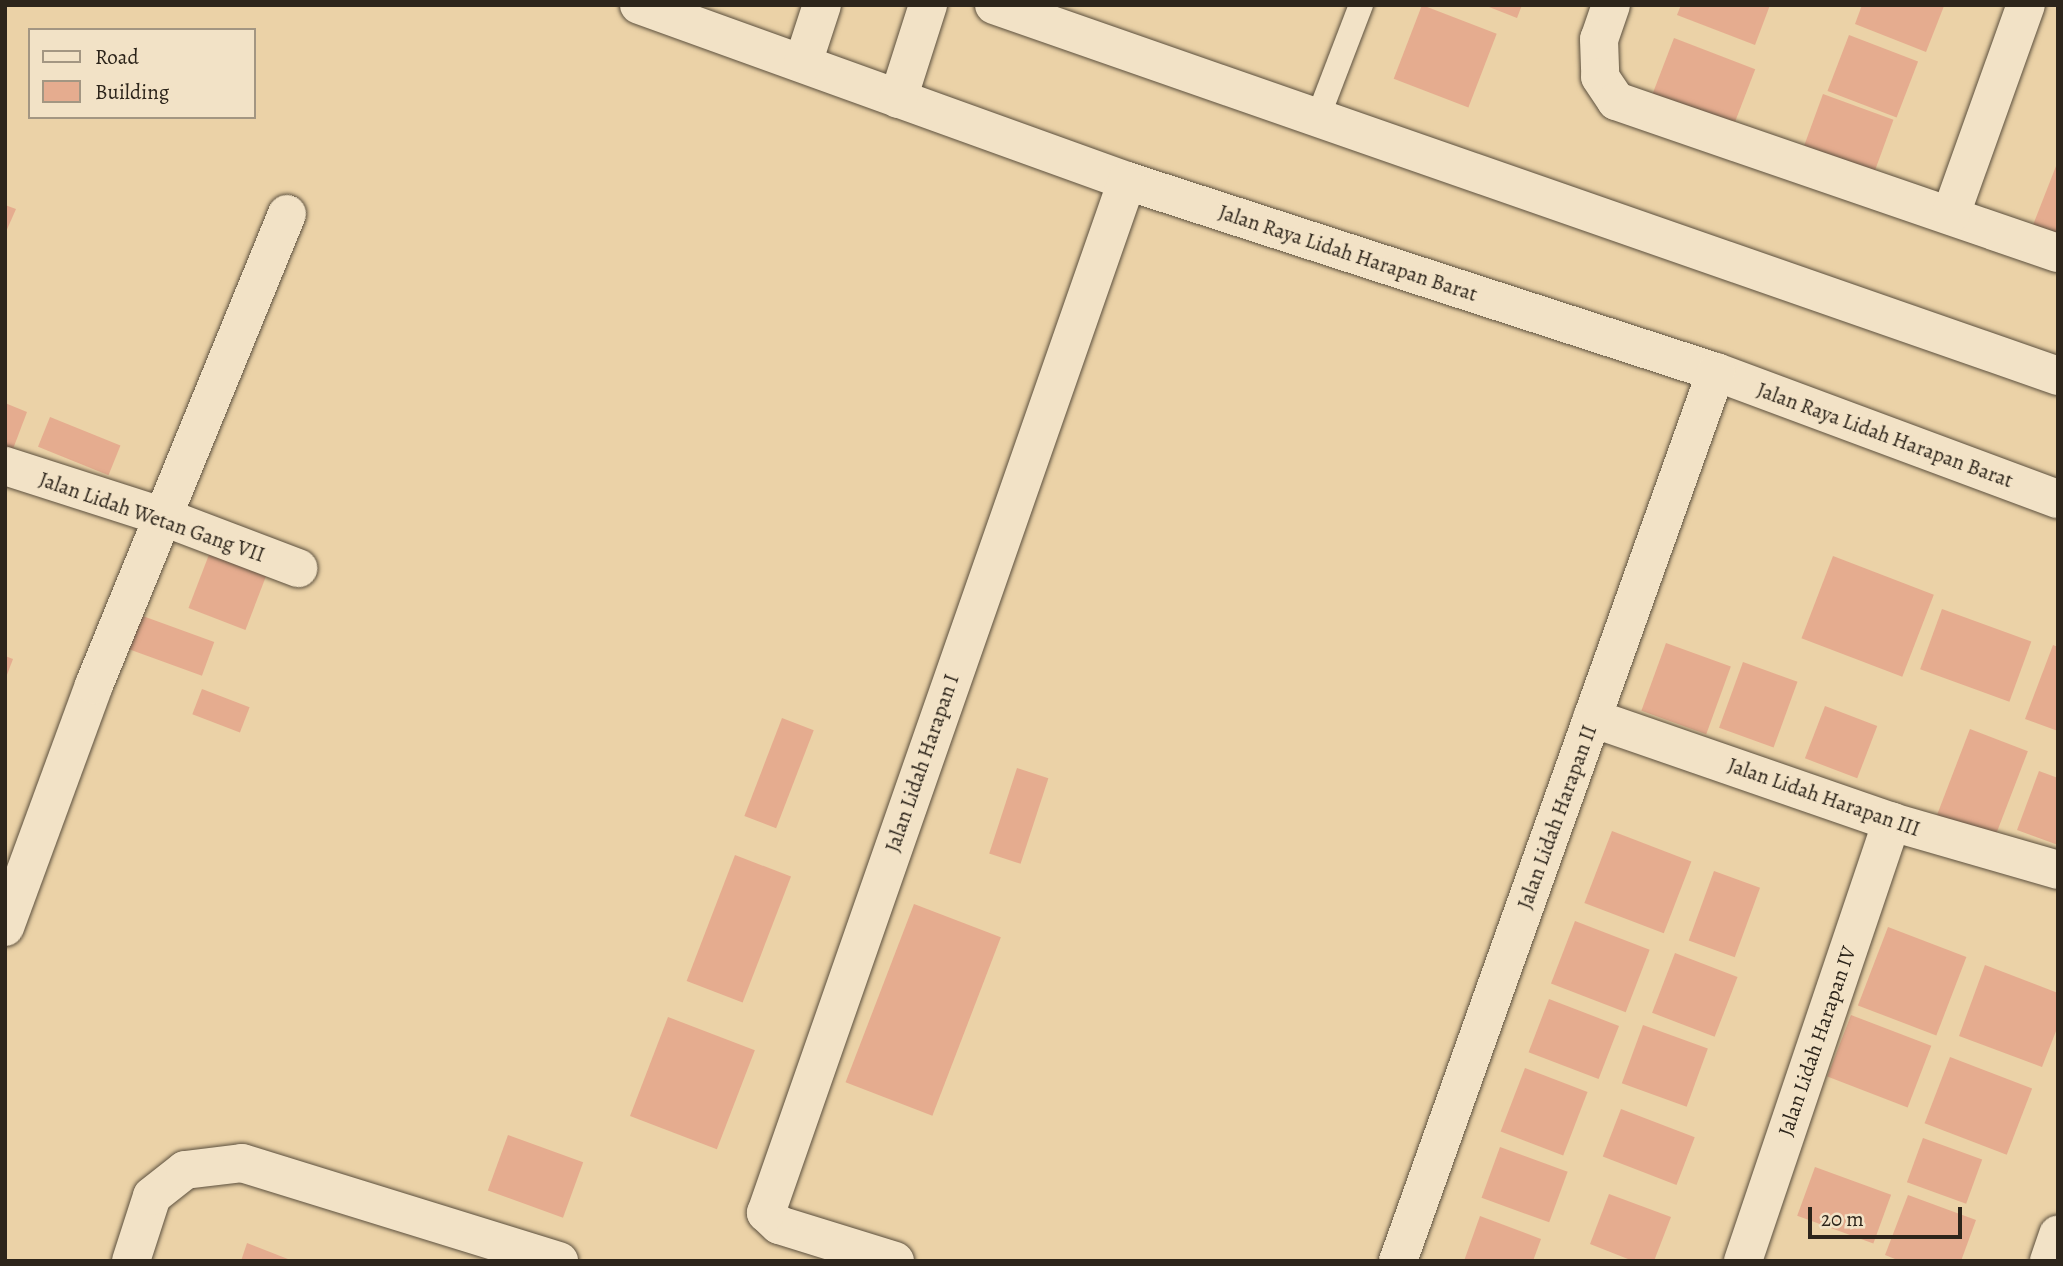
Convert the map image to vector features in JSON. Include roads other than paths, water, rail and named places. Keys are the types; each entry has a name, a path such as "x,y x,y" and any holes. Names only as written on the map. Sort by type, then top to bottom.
{"street":[{"name":"Jalan Raya Lidah Harapan Barat","path":"639,5 1127,181 1716,372 2058,499"},
{"path":"803,63 822,5"},
{"path":"898,99 928,5"},
{"path":"994,5 2058,376"},
{"path":"1611,5 1600,39 1600,77 1616,102 1951,214 2058,253"},
{"path":"1951,214 2026,5"},
{"name":"Jalan Lidah Harapan I","path":"895,1261 779,1225 766,1213 1127,181"},
{"path":"5,927 162,516 287,214"},
{"name":"Jalan Lidah Harapan II","path":"1398,1261 1716,372"},
{"name":"Jalan Lidah Wetan Gang VII","path":"5,466 162,516 299,568"},
{"name":"Jalan Lidah Harapan III","path":"1592,718 1892,822 2058,870"},
{"name":"Jalan Lidah Harapan IV","path":"1743,1261 1892,822"},
{"path":"131,1261 152,1196 186,1170 242,1163 553,1260"},
{"path":"2049,1261 2058,1235"}],"lane":[{"path":"1318,117 1362,5"}]}
